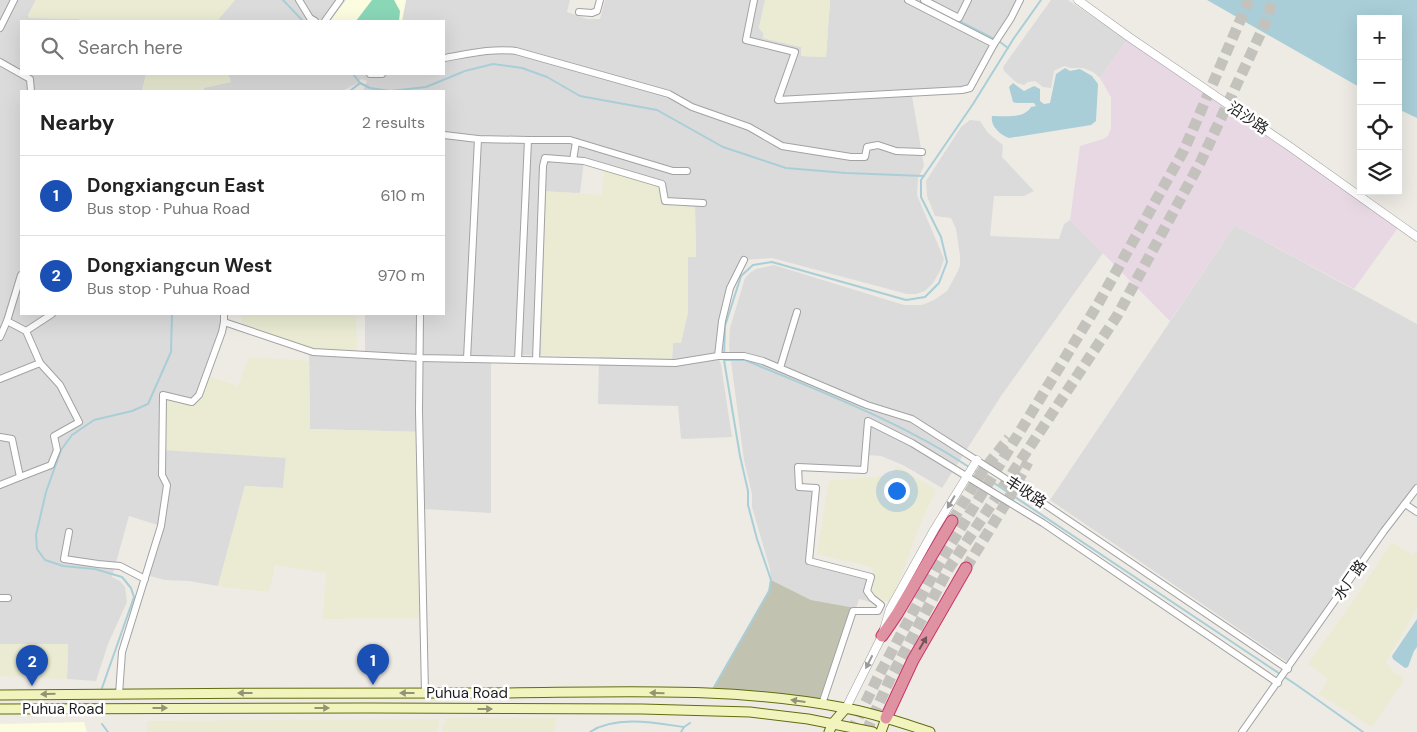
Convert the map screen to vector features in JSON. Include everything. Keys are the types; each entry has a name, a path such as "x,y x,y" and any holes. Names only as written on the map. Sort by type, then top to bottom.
{"highway":[{"path":"882,636 952,521"},
{"path":"886,718 913,660 966,568"}],"main road":[{"name":"Puhua Road","path":"0,694 710,694 784,699 846,708 930,732"},
{"name":"Puhua Road","path":"0,710 111,708 750,712 831,728 874,732"},
{"path":"831,728 846,708"},
{"path":"881,732 886,718"}],"street":[{"path":"0,28 14,0"},
{"path":"299,0 310,18 313,20"},
{"path":"326,20 340,0"},
{"path":"579,12 592,13 598,11 600,0"},
{"path":"754,0 746,40 795,52 778,100 970,88 994,44 1012,18 1020,0"},
{"path":"908,0 994,44"},
{"path":"924,0 959,18 968,0"},
{"name":"沿沙路","path":"1078,0 1417,237"},
{"path":"445,58 491,50 504,49 516,51 669,94 692,107 749,127 782,146 852,157 865,157 868,147 878,145 896,151 922,152"},
{"path":"0,62 20,73"},
{"path":"23,75 30,79 31,90"},
{"path":"445,135 478,139 570,140 673,170 687,172"},
{"path":"467,359 478,139"},
{"path":"518,360 528,140"},
{"path":"573,160 576,142"},
{"path":"536,360 543,166 545,158 584,161 662,184 665,201 703,203"},
{"path":"718,356 722,321 730,288 744,260"},
{"path":"0,337 20,278"},
{"path":"780,368 797,312"},
{"path":"26,331 50,315"},
{"path":"115,694 122,652 161,526 167,485 162,475 163,395 192,402 199,395 222,332 224,315"},
{"path":"420,315 425,693"},
{"path":"0,485 51,466 57,450 54,436 79,422 60,385 40,364 26,331 7,320"},
{"name":"丰收路","path":"224,322 314,352 420,358 675,363 718,356 744,356 763,361 867,405 912,419 977,460 1286,671"},
{"path":"0,379 40,364"},
{"path":"822,704 852,611 878,611 881,605 867,592 871,577 809,561 816,488 799,487 798,467 864,470 868,421 912,443 1043,523 1279,681 1242,732"},
{"path":"0,437 12,440 20,477"},
{"path":"846,708 882,636 890,609 934,530 977,460"},
{"name":"水厂路","path":"1279,681 1384,531 1417,488"},
{"path":"1405,504 1417,512"},
{"path":"69,532 64,559 120,566 145,579"},
{"path":"0,598 8,598"}],"shaded area":[{"path":"0,0 36,0 28,15 29,18 79,20 20,20 20,75 146,75 142,90 20,90 20,315 224,315 199,395 286,458 283,488 245,486 218,586 189,581 165,580 146,575 161,526 129,516 112,577 120,581 125,587 127,602 108,644 96,681 67,679 68,644 0,644"},
{"path":"36,0 235,0 218,20 79,20 29,18 28,16"},
{"path":"235,0 346,0 331,20 218,20"},
{"path":"346,0 406,0 402,20 331,20"},
{"path":"406,0 570,0 567,12 587,19 600,19 605,0 765,0 759,28 763,33 763,38 801,47 801,56 826,57 830,1 825,0 1020,0 968,90 912,96 924,166 918,178 917,195 944,259 933,283 925,291 907,294 772,258 744,260 730,288 718,356 732,437 681,438 678,406 598,404 599,357 672,359 673,343 688,313 688,257 696,257 695,207 687,207 687,202 665,201 662,184 584,161 580,193 546,192 541,355 492,355 491,359 491,513 424,509 423,432 310,429 309,350 365,355 365,315 445,315 445,90 363,90 367,81 361,79 344,90 204,90 203,88 231,82 228,75 445,75 445,20 402,20"},
{"path":"765,0 830,0 826,57 801,56 801,47 763,38 763,33 759,28"},
{"path":"1051,0 1068,0 1127,40 1100,78 1093,72 1083,68 1064,66 1054,71 1051,88 1043,87 1035,81 1024,85 1017,83 1004,71 1003,67"},
{"path":"1129,37 1400,225 1354,289 1235,225 1170,321 1070,220 1080,146 1103,139 1108,136 1111,128 1111,97 1100,78"},
{"path":"146,75 228,75 231,82 204,88 204,90 142,90"},
{"path":"970,120 980,121 988,133 1003,145 1002,157 1034,191 1024,196 994,196 990,236 1059,239 1064,224 1070,220 1103,253 1001,396 942,488 903,465 881,456 866,455 864,470 798,467 799,487 816,488 809,561 871,577 867,591 871,602 859,599 856,608 811,600 771,580 770,569 752,507 752,494 744,460 729,346 730,328 745,278 756,269 774,265 904,305 922,305 934,300 947,291 960,266 956,229 951,218 935,216 927,196 926,181 961,127"},
{"path":"604,170 661,187 663,205 695,207 696,257 688,257 688,313 681,343 673,343 672,359 541,355 546,191 602,195"},
{"path":"1235,225 1417,324 1417,483 1287,662 1050,500"},
{"path":"242,315 356,315 357,352 314,349 241,323"},
{"path":"249,357 309,361 310,429 423,432 423,618 323,619 326,573 275,565 269,592 218,586 245,486 283,488 286,458 162,450 163,395 192,402 206,375 238,386"},
{"path":"897,466 936,490 920,525 891,603 872,593 874,573 871,567 817,554 829,481 891,475"},
{"path":"1392,542 1413,555 1417,551 1417,608 1386,662 1395,674 1404,676 1402,683 1372,727 1319,694 1328,679 1308,664 1356,597"},
{"path":"771,580 811,600 856,608 843,635 820,699 766,692 713,689 769,591"},
{"path":"0,644 68,644 67,679 0,676"},
{"path":"448,718 555,718 555,732 442,732 444,722"},
{"path":"439,719 436,732 147,732 147,721"},
{"path":"84,722 87,732 0,732 0,724"}],"green space":[{"path":"372,0 394,0 400,11 399,20 357,20"}],"water":[{"path":"1207,0 1417,0 1417,118 1402,111 1402,15 1357,15 1357,86"},
{"path":"1065,68 1070,71 1080,69 1092,76 1098,84 1096,121 1091,125 1009,138 996,130 992,116 1019,115 1036,106 1034,103 1013,102 1009,87 1013,83 1024,91 1034,86 1040,89 1040,101 1044,104 1050,103 1056,74"},
{"path":"1417,619 1417,647 1408,667 1405,668 1393,659 1392,656"}],"waterway":[{"path":"283,0 302,20"},
{"path":"713,689 769,591 771,580 748,505 748,491 740,456 724,360 725,326 741,276 753,265 772,262 906,300 925,297 939,283 947,262 941,237 921,197 921,180 1041,0"},
{"path":"959,21 994,39"},
{"path":"1000,42 1008,48"},
{"path":"399,90 426,87 465,71 493,64 522,68 547,77 580,96 657,110 723,147 786,168 846,173 924,176"},
{"path":"354,75 360,83"},
{"path":"351,90 360,83 370,88 383,90"},
{"path":"102,688 134,597 131,588 122,577 95,569 63,566 45,560 37,549 36,535 46,492 61,450 72,435 94,420 132,411 148,404 171,352 172,315"},
{"path":"724,360 745,360 860,408 916,435 969,467"},
{"path":"973,469 1298,686 1363,732"},
{"path":"590,732 612,723 649,722 684,727 690,723"},
{"path":"102,724 108,732"},
{"path":"681,732 684,727"}],"tunnel":[{"path":"851,732 880,673 940,562 1098,304 1184,150 1249,0"},
{"path":"866,732 890,679 949,568 1117,316 1201,161 1264,26 1273,0"},
{"path":"952,521 982,472 1009,438"},
{"path":"966,568 1009,498 1028,462"}],"place":[{"name":"Dongxiangcun East","path":"373,685"},
{"name":"Dongxiangcun West","path":"32,686"}]}
